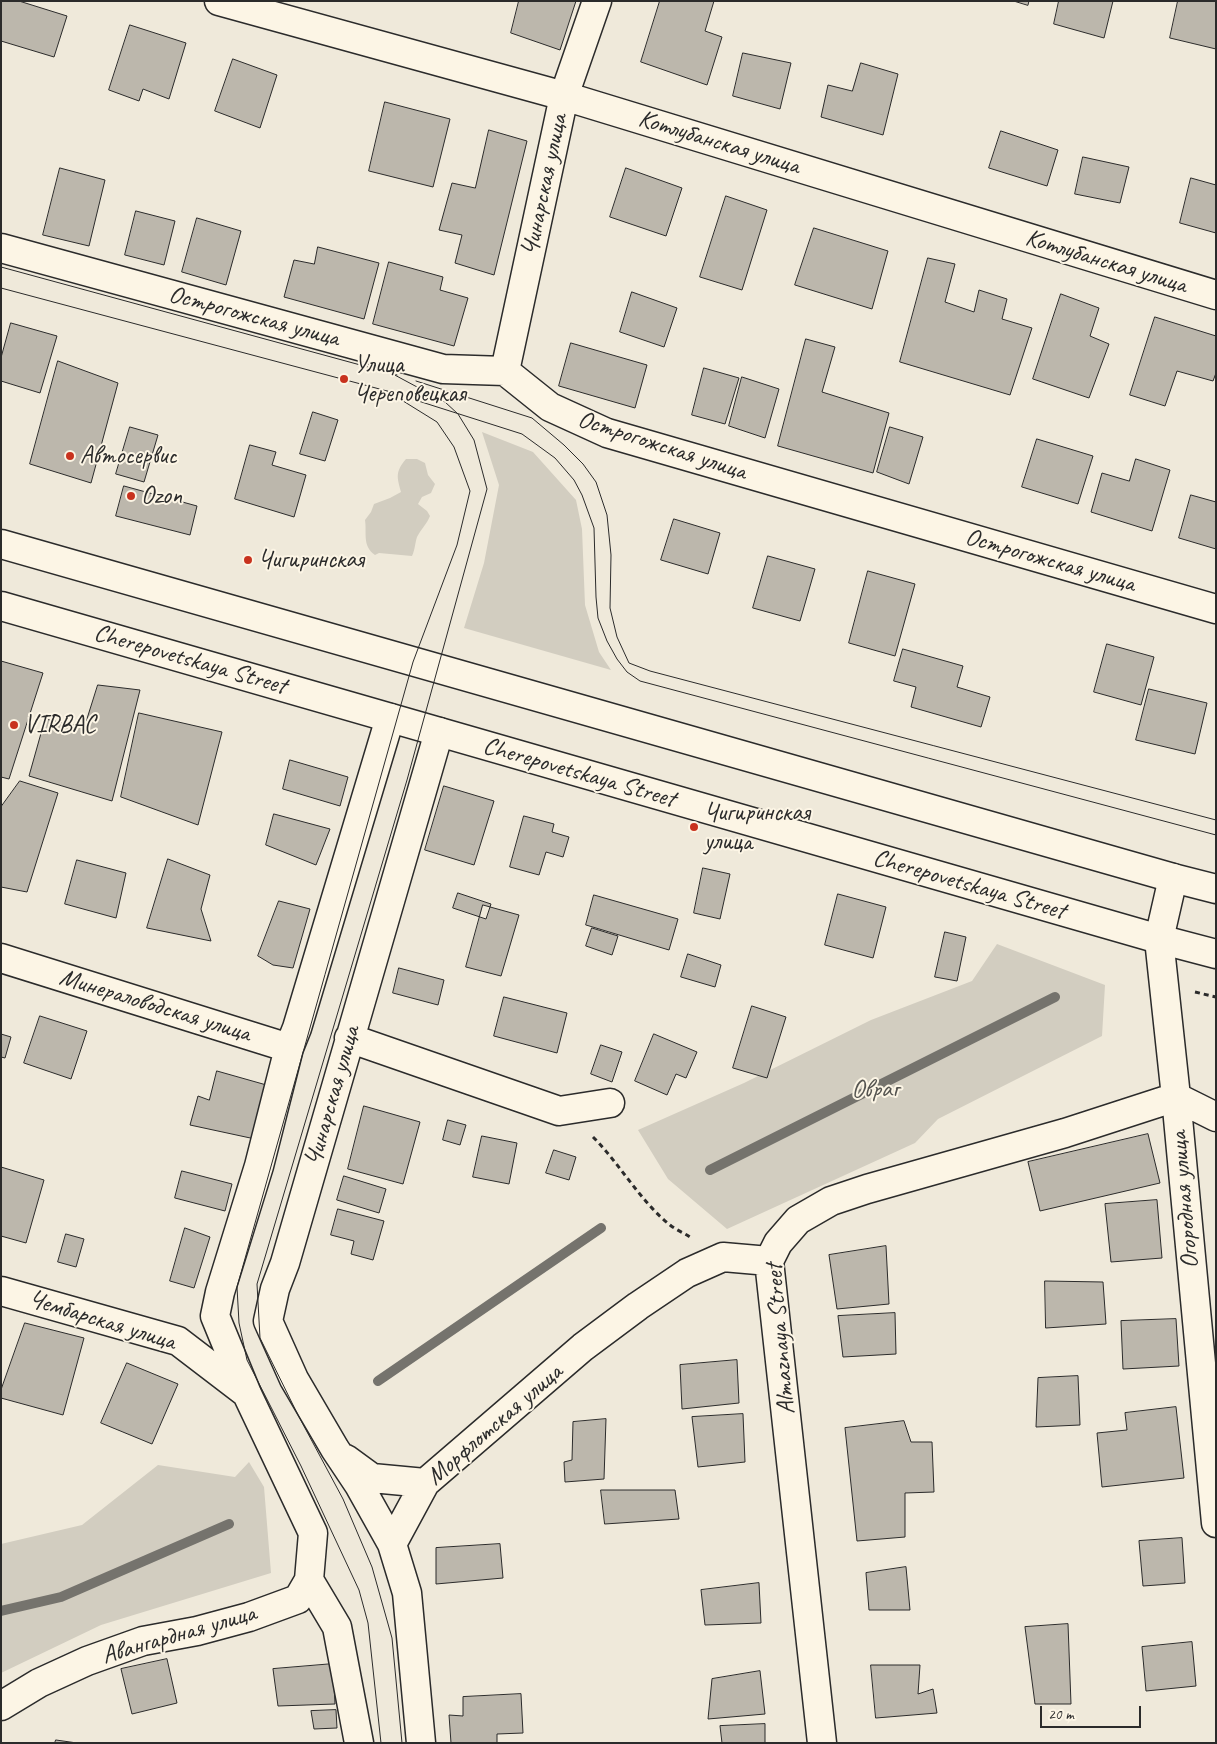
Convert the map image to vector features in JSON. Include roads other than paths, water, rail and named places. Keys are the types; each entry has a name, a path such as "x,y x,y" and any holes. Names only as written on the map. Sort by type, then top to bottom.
{"main road":[{"name":"Котлубанская улица","path":"219,1 564,96 1216,295"},
{"name":"Чинарская улица","path":"505,371 564,96 597,1"},
{"name":"Острогожская улица","path":"1,248 443,369 505,371 550,408 607,434 1216,609"},
{"path":"1,544 1216,889"},
{"name":"Cherepovetskaya Street","path":"1,606 1159,940 1216,954"},
{"name":"Чинарская улица","path":"313,1533 247,1394 215,1316 220,1292 259,1166 293,1038 390,718"},
{"name":"Чинарская улица","path":"392,1544 359,1485 336,1451 294,1379 268,1321 275,1289 285,1263 439,732"},
{"name":"Огородная улица","path":"1173,878 1159,940 1176,1097 1216,1523"},
{"name":"Минераловодская улица","path":"1,958 293,1038"},
{"path":"349,1038 560,1111 610,1103"},
{"path":"1176,1097 1216,1117"},
{"name":"Almaznaya Street","path":"822,1743 769,1261 778,1243 798,1220 831,1201 1065,1133 1176,1097"},
{"name":"Морфлотская улица","path":"392,1544 425,1483 583,1347 638,1306 687,1273 723,1257 769,1261"},
{"name":"Чембарская улица","path":"1,1290 178,1341 247,1394"},
{"path":"336,1451 372,1478 425,1483"},
{"name":"Авангардная улица","path":"1,1706 39,1683 87,1661 143,1641 248,1617 298,1599 308,1580 313,1533"},
{"path":"392,1544 407,1593 421,1743"},
{"path":"308,1580 337,1627 359,1743"}],"waterway":[{"path":"710,1170 1055,997"},
{"path":"378,1381 601,1228"},
{"path":"1,1611 61,1597 229,1524"}],"tram line":[{"path":"1,267 397,375"},
{"path":"1,288 387,391 522,434 555,458 574,480 582,495 594,528 598,618 607,641 617,659 627,672 640,681 1216,835"},
{"path":"391,373 445,402 458,414 474,440 487,489 407,780 257,1284 260,1338 298,1415 343,1499 372,1567 392,1638 402,1743"},
{"path":"416,381 532,418 583,464 596,482 607,515 611,555 610,608 617,637 629,663 650,671 1216,820"},
{"path":"381,1743 368,1623 359,1590 301,1466 247,1360 239,1323 237,1287 413,662 457,545 470,491 454,447 437,422 387,391"}],"place":[{"name":"Улица Череповецкая","path":"344,379"},
{"name":"Автосервис","path":"70,456"},
{"name":"Ozon","path":"131,496"},
{"name":"Чигиринская","path":"248,560"},
{"name":"VIRBAC","path":"14,725"},
{"name":"Чигиринская улица","path":"694,827"}],"park label":[{"name":"Овраг","path":"875,1090"}]}
